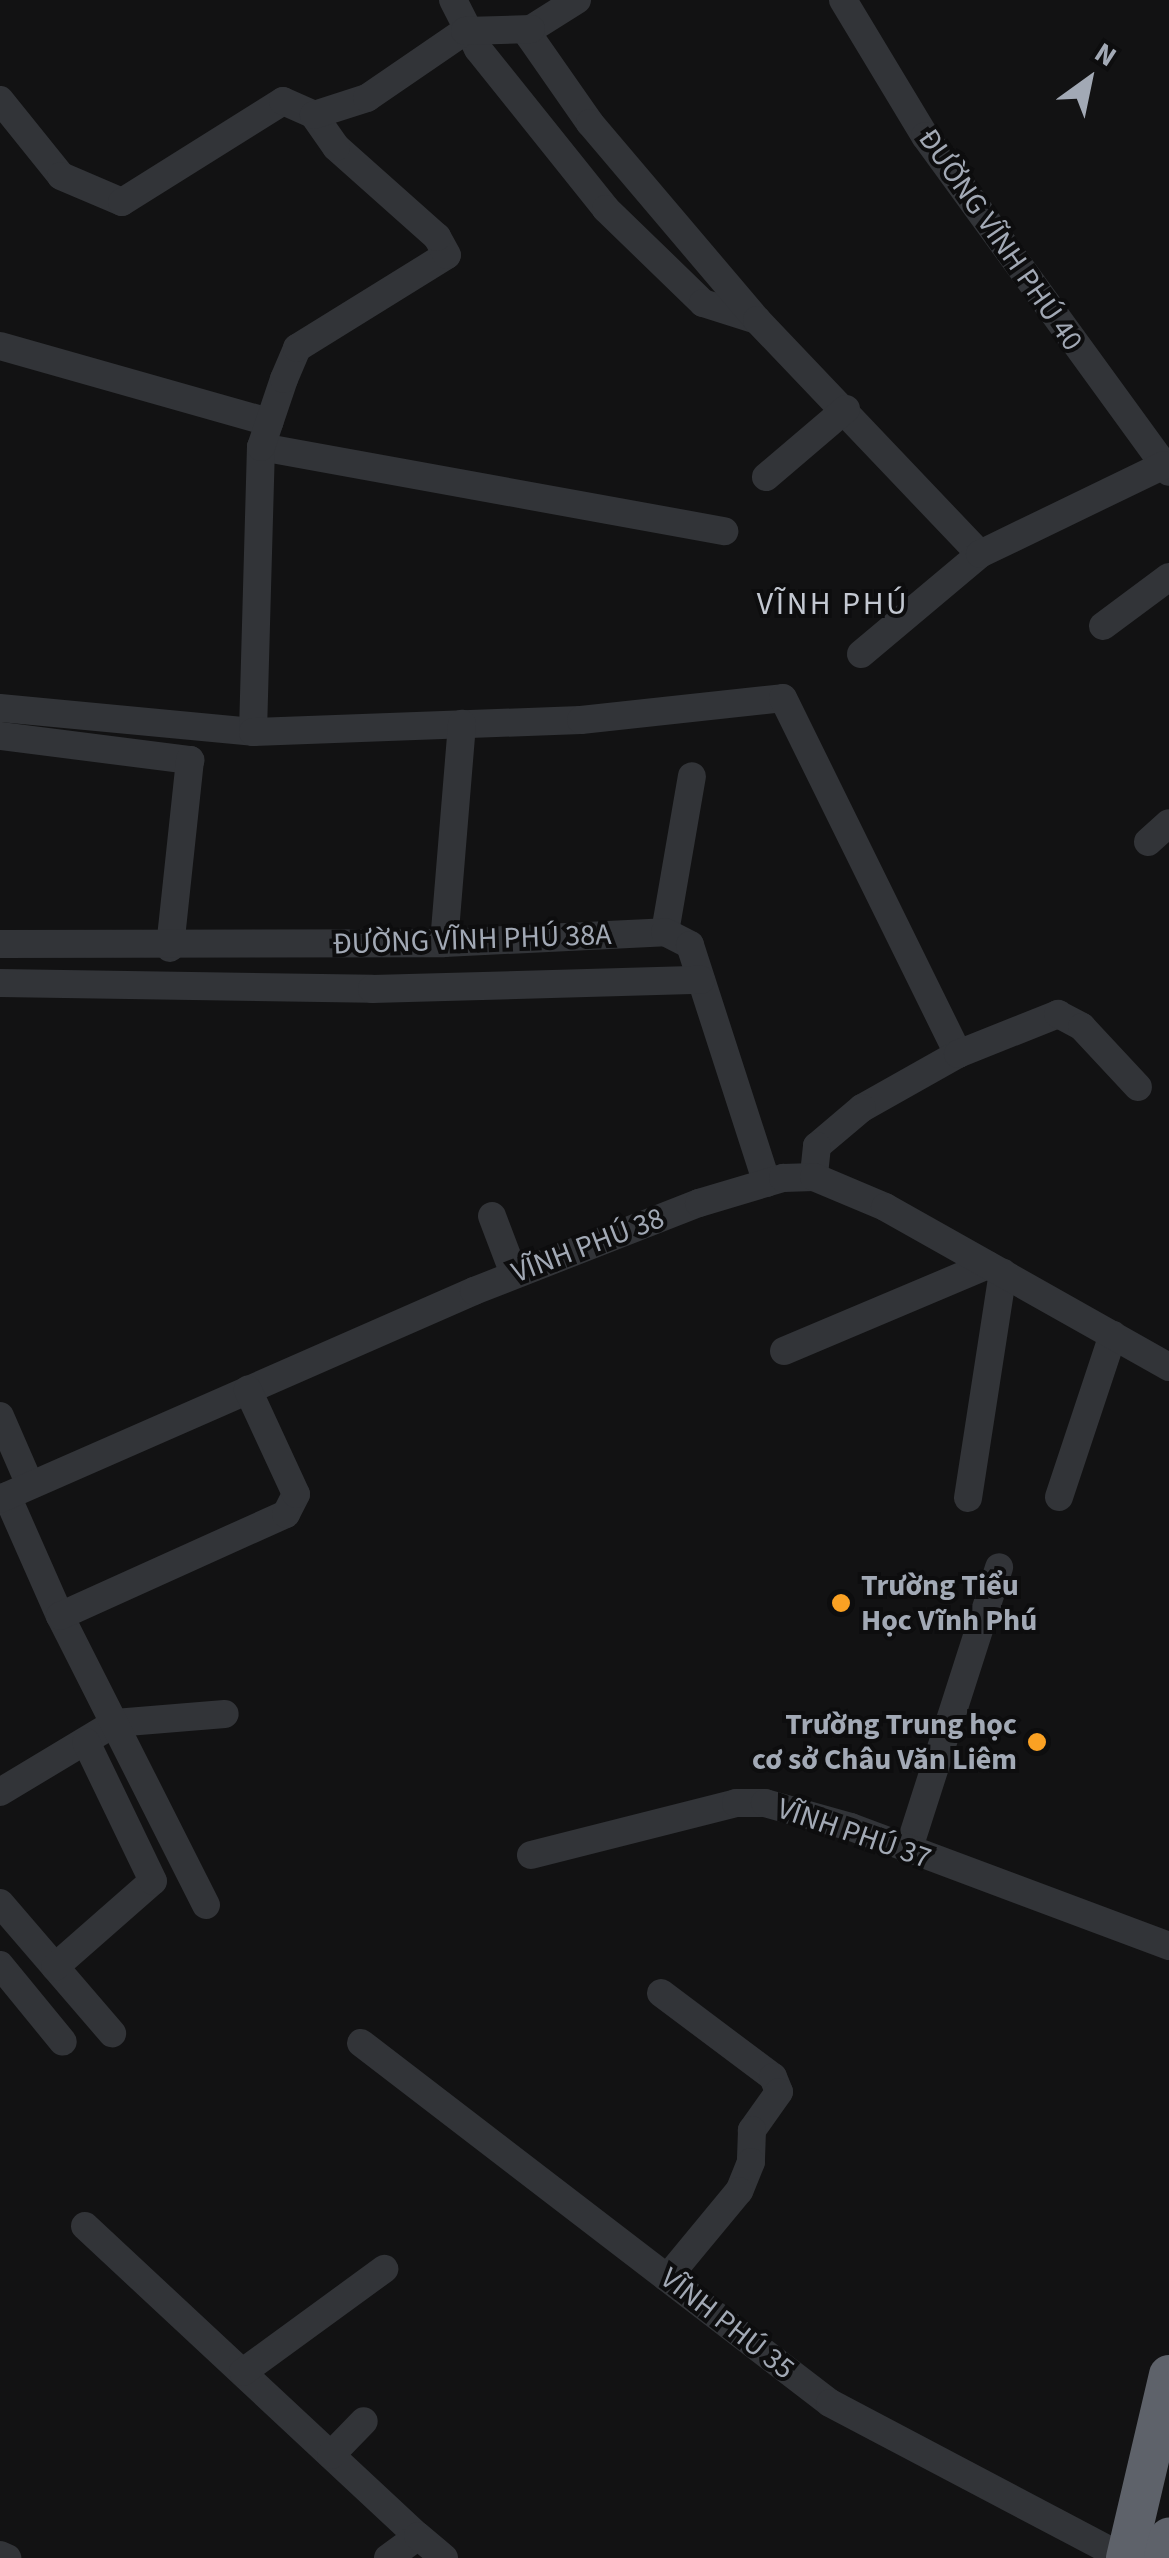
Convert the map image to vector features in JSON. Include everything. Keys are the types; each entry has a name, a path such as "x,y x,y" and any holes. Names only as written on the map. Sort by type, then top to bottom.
{"highway":[{"path":"1125,2558 1169,2375"},
{"path":"1164,2558 1169,2538"}],"street":[{"path":"453,0 475,29 478,49 606,210 703,303 757,320"},
{"path":"314,114 368,98 475,29 527,30 577,0"},
{"name":"ĐƯỜNG VĨNH PHÚ 40","path":"843,0 926,136 1166,469"},
{"path":"527,30 590,123 757,320 846,409 980,554"},
{"path":"0,100 61,176 122,202 284,102 314,114 336,146 437,237 446,255 297,348 265,435 253,732"},
{"path":"0,346 265,435 724,532"},
{"path":"766,477 846,409"},
{"path":"861,654 980,554 1166,469"},
{"path":"1102,626 1169,577"},
{"path":"0,708 253,732 582,720 783,698 958,1054"},
{"path":"444,943 462,724"},
{"path":"0,736 190,760 170,948"},
{"path":"692,776 666,932 690,945 767,1183"},
{"path":"1148,842 1169,823"},
{"name":"ĐƯỜNG VĨNH PHÚ 38A","path":"0,944 170,948 444,943 666,932"},
{"path":"0,983 372,990 701,980"},
{"path":"1138,1086 1082,1028 1058,1014 958,1054 862,1108 817,1146 814,1177 885,1207 1169,1367"},
{"name":"VĨNH PHÚ 38","path":"12,1493 514,1274 767,1183 814,1177"},
{"path":"492,1216 514,1274"},
{"path":"784,1351 996,1269"},
{"path":"968,1498 996,1269"},
{"path":"1059,1497 1113,1336"},
{"path":"60,1616 286,1514 296,1494 248,1390"},
{"path":"0,1416 12,1493 60,1616 206,1904"},
{"path":"908,1851 999,1567"},
{"path":"0,1792 115,1723 225,1714"},
{"path":"55,1967 153,1881 86,1742"},
{"name":"VĨNH PHÚ 37","path":"531,1855 736,1804 809,1813 1169,1946"},
{"path":"0,1903 112,2033"},
{"path":"0,1965 63,2042"},
{"path":"661,1992 773,2076 779,2092 752,2130 751,2162 739,2191 668,2278"},
{"name":"VĨNH PHÚ 35","path":"361,2043 830,2403 1125,2558"},
{"path":"85,2226 444,2558"},
{"path":"243,2372 384,2269"},
{"path":"331,2455 364,2421"},
{"path":"388,2558 418,2536"}],"place":[{"name":"Trường Tiểu Học Vĩnh Phú","path":"841,1603"},
{"name":"Trường Trung học cơ sở Châu Văn Liêm","path":"1037,1742"}],"district":[{"name":"VĨNH PHÚ","path":"833,604"}]}
